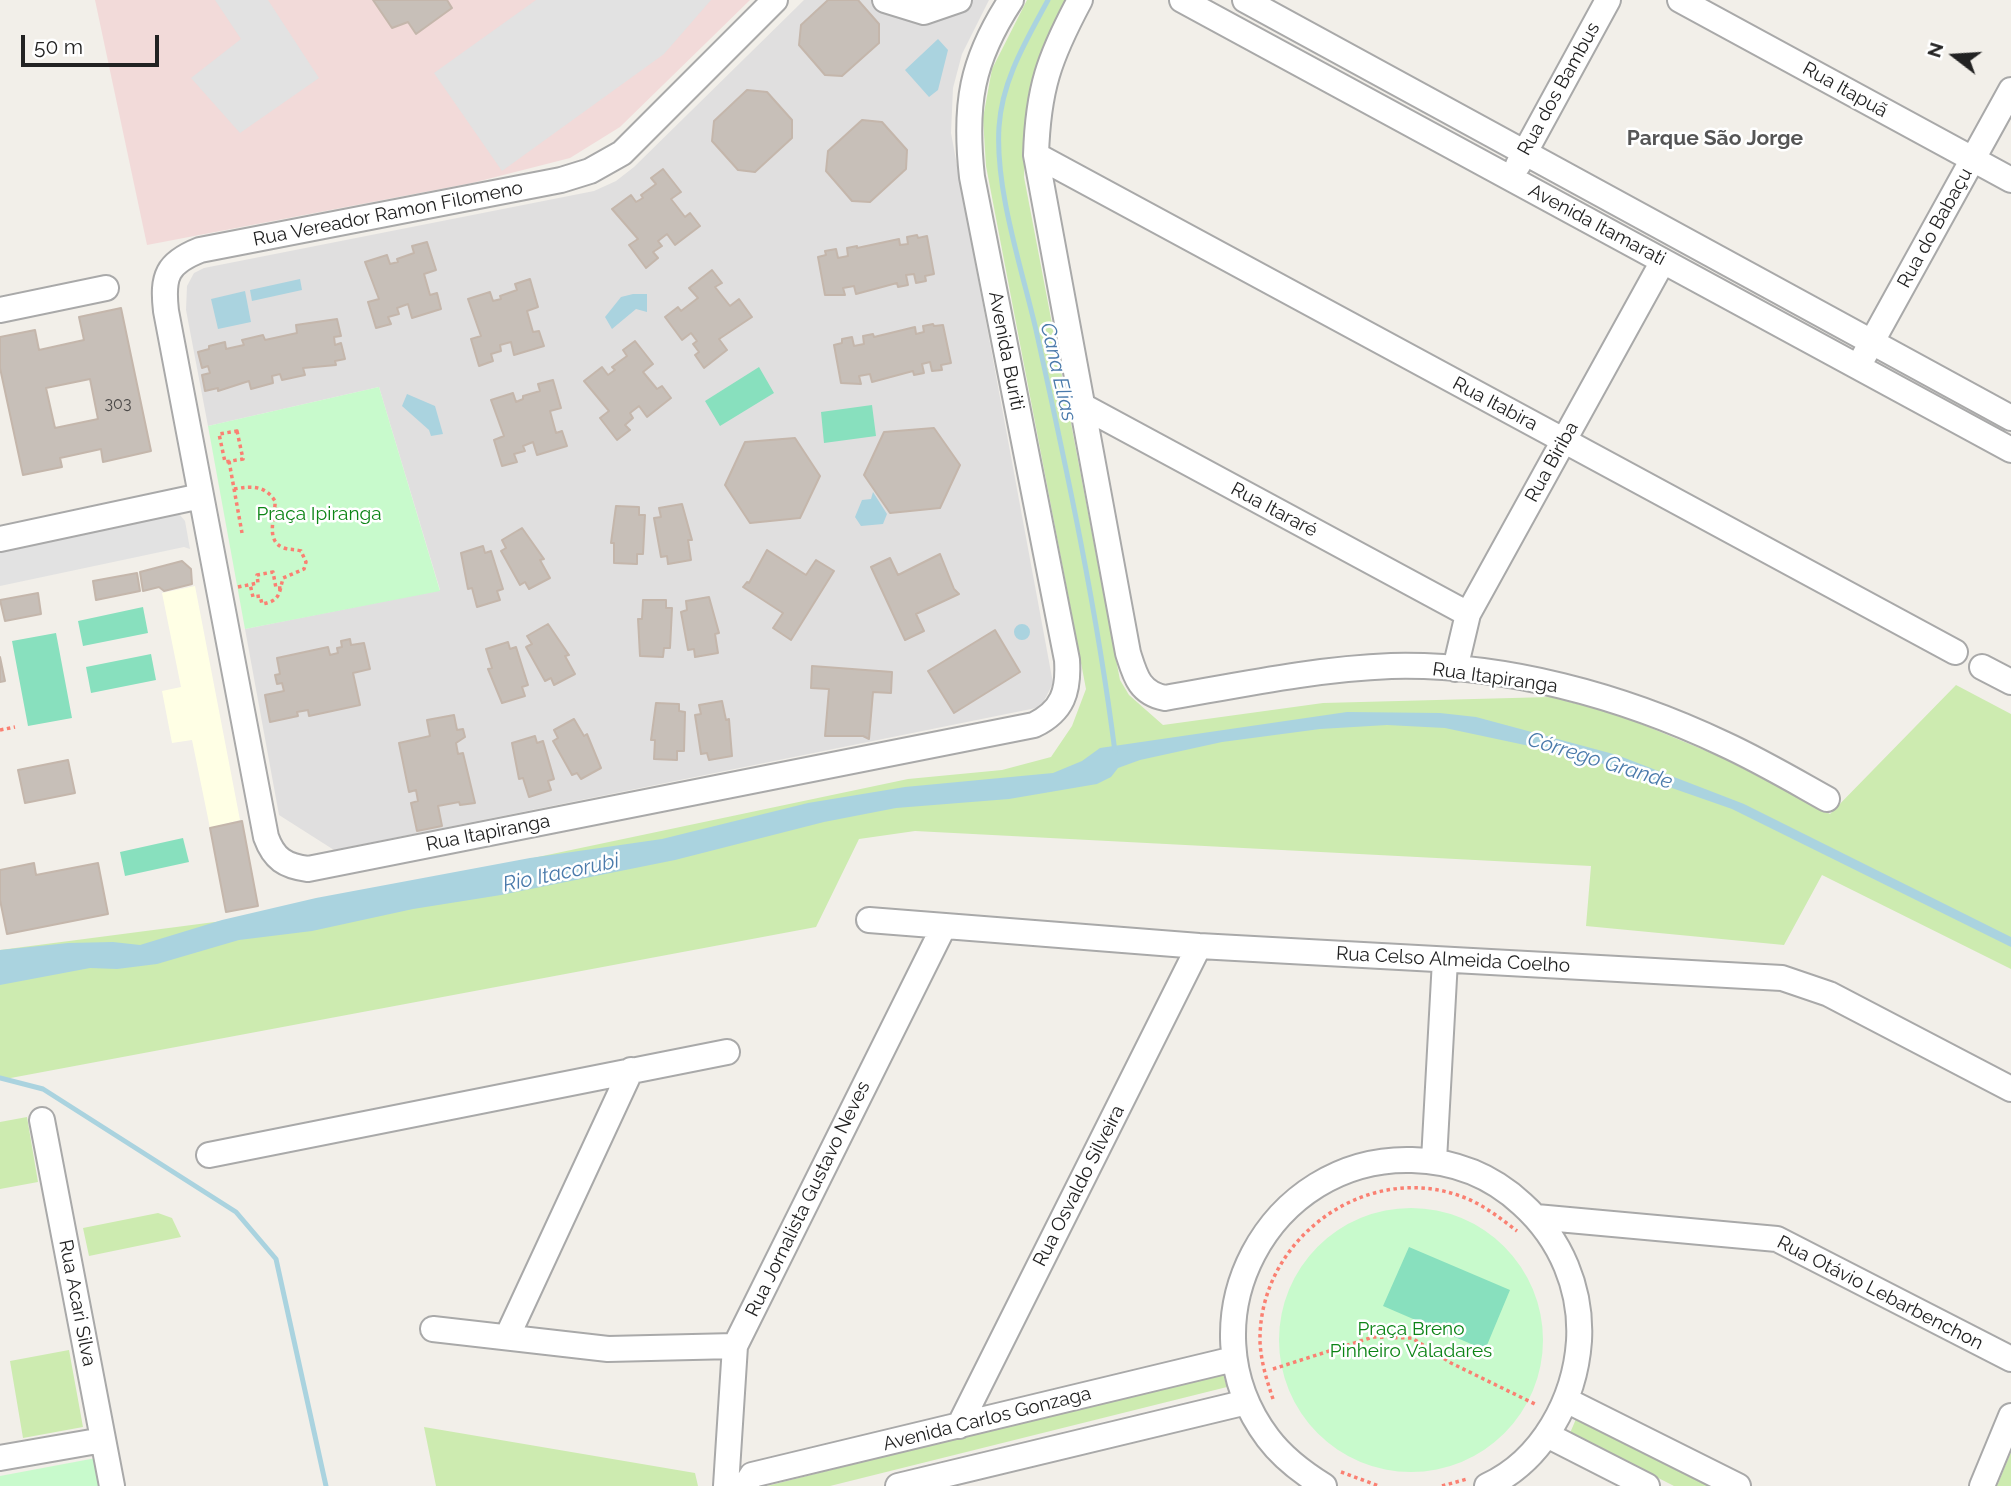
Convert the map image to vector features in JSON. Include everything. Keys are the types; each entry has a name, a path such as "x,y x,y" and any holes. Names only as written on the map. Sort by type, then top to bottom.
{"street":[{"name":"Rua Vereador Ramon Filomeno","path":"201,496 164,289 168,271 180,258 200,250 475,189 584,174 622,153 775,0"},
{"path":"885,0 924,12 959,0"},
{"name":"Avenida Buriti","path":"1011,0 992,30 976,66 969,102 968,140 975,189 1067,660 1068,678 1060,707"},
{"path":"1080,0 1048,64 1040,94 1035,155 1081,405"},
{"name":"Avenida Itamarati","path":"1182,0 2011,450"},
{"name":"Avenida Itamarati","path":"1245,0 2011,418"},
{"name":"Rua dos Bambus","path":"1511,178 1608,0"},
{"name":"Rua Itapuã","path":"1680,0 2011,180"},
{"name":"Rua do Babaçu","path":"1858,367 2011,90"},
{"name":"Rua Itabira","path":"1035,155 1955,652"},
{"name":"Rua Biriba","path":"1455,669 1468,614 1663,261"},
{"path":"0,310 106,288"},
{"name":"Rua Itapiranga","path":"1081,405 1128,653 1143,689 1153,695 1165,698 1310,674 1391,666 1455,669 1560,686 1624,704 1724,744 1827,799"},
{"name":"Rua Itararé","path":"1081,405 1468,614"},
{"path":"0,539 201,496"},
{"name":"Rua Itapiranga","path":"201,496 266,837 271,852 281,862 293,867 308,869 1034,725 1050,718 1060,707"},
{"path":"1983,667 2011,682"},
{"name":"Rua Celso Almeida Coelho","path":"869,920 1199,946 1792,981 1829,994 2011,1089"},
{"name":"Rua Jornalista Gustavo Neves","path":"726,1486 735,1346 944,926"},
{"name":"Rua Osvaldo Silveira","path":"959,1426 1199,946"},
{"path":"1434,1160 1445,960"},
{"path":"209,1155 727,1052"},
{"path":"507,1337 631,1070"},
{"name":"Rua Acari Silva","path":"42,1120 112,1486"},
{"path":"1327,1476 1290,1477 1247,1402 1234,1359 1234,1312 1246,1267 1269,1226 1302,1193 1342,1170 1388,1159 1434,1160 1472,1171 1507,1190 1528,1225 1559,1249 1574,1285 1580,1324 1578,1350 1566,1401 1547,1434 1523,1461 1487,1486"},
{"name":"Rua Otávio Lebarbenchon","path":"1528,1225 1777,1239 2011,1359"},
{"path":"433,1329 608,1349 735,1346"},
{"name":"Avenida Carlos Gonzaga","path":"745,1486 752,1475 1234,1359"},
{"path":"1566,1401 1738,1486"},
{"path":"898,1486 943,1480 1247,1402"},
{"path":"1982,1486 2011,1416"},
{"path":"1547,1434 1647,1486"},
{"path":"0,1458 103,1440"}],"path":[{"path":"237,431 243,458 229,461 225,462 219,435 237,431"},
{"path":"229,461 242,533"},
{"path":"234,489 258,487 271,494 276,509 272,528 275,541 284,548 301,551 305,556 304,569 283,578 282,588 273,602 262,604 260,596 253,597 250,584 258,583 257,575 273,572 276,588 282,588"},
{"path":"0,730 15,727"},
{"path":"1279,1409 1264,1371 1260,1342 1263,1314 1270,1286 1283,1260 1300,1237 1321,1218 1346,1203 1373,1193 1401,1188 1429,1189 1473,1202 1528,1225"},
{"path":"1273,1369 1373,1337 1412,1338 1451,1363 1537,1405"},
{"path":"1327,1476 1356,1479 1379,1486"}],"shaded area":[{"path":"95,0 750,0 620,127 570,158 472,183 147,245"},
{"path":"215,0 268,0 319,78 240,133 191,78 241,39"},
{"path":"536,0 711,0 664,54 502,171 434,73"},
{"path":"804,0 989,0 962,54 953,88 951,133 1053,683 1041,707 334,850 279,815 245,629 440,590 379,387 208,426 186,310 187,286 194,273 204,268 594,191 616,181 634,167"},
{"path":"171,514 180,515 185,521 190,549 184,547 0,586 0,547"},
{"path":"195,586 240,820 210,828 192,740 172,743 162,691 181,687 162,593"}],"green space":[{"path":"1027,0 1072,0 1032,83 1026,127 1024,177 1120,680 1129,695 1163,725 1323,703 1550,697 1617,714 1721,757 1830,814 1956,685 2011,714 2011,969 1822,875 1784,945 1586,926 1591,866 915,831 859,839 816,927 0,1080 0,950 253,917 908,779 1002,770 1051,757 1072,726 1086,689 986,166 983,118 992,69"},
{"path":"759,367 774,393 720,426 705,401"},
{"name":"Praça Ipiranga","path":"379,387 440,591 245,629 208,426"},
{"path":"872,405 876,436 824,443 821,412"},
{"path":"143,607 148,633 83,646 78,621"},
{"path":"56,633 72,718 28,726 12,641"},
{"path":"151,654 156,680 91,693 86,667"},
{"path":"183,838 189,862 125,876 120,852"},
{"path":"27,1117 38,1182 0,1189 0,1122"},
{"name":"Praça Breno Pinheiro Valadares","path":"1411,1208 1437,1211 1461,1218 1495,1238 1513,1256 1533,1290 1540,1314 1543,1340 1540,1366 1533,1390 1513,1424 1495,1442 1461,1462 1437,1469 1411,1472 1385,1469 1361,1462 1327,1442 1309,1424 1289,1390 1282,1366 1279,1340 1282,1314 1289,1290 1309,1256 1327,1238 1361,1218 1385,1211"},
{"path":"158,1213 172,1218 181,1237 89,1256 83,1228"},
{"path":"1409,1247 1510,1290 1485,1350 1383,1306"},
{"path":"69,1350 83,1427 23,1438 10,1361"},
{"path":"1222,1371 1227,1387 830,1486 767,1486"},
{"path":"1576,1419 1712,1486 1674,1486 1570,1433"},
{"path":"424,1427 695,1473 698,1486 436,1486"},
{"path":"2011,1452 2011,1486 1997,1486"},
{"path":"96,1458 102,1486 0,1486 0,1476"}],"water":[{"path":"938,39 948,50 938,90 929,97 905,70"},
{"path":"300,279 302,290 252,301 250,290"},
{"path":"245,291 251,322 218,329 211,299"},
{"path":"647,294 647,312 636,309 612,329 605,317 621,297"},
{"path":"407,394 435,406 443,434 431,436 429,430 402,406"},
{"path":"873,492 887,514 883,524 861,526 855,517 862,500 871,499"},
{"path":"1019,624 1025,624 1030,632 1028,638 1019,640 1014,635 1014,629"},
{"path":"1347,712 1440,713 1476,717 1617,755 1744,804 2011,937 2011,947 1732,809 1586,758 1445,728 1387,725 1320,729 1222,742 1140,760 1118,768 1111,777 1097,784 1009,799 896,808 824,822 675,860 501,895 413,909 312,931 239,940 157,964 117,969 90,968 0,985 0,950 68,943 113,942 140,945 222,920 316,898 530,858 662,839 808,803 905,787 1053,773 1082,761 1100,748"}],"building":[{"path":"373,0 447,0 452,8 416,34 408,22 392,28"},
{"path":"828,0 858,0 879,24 879,43 842,76 825,75 799,45 801,25"},
{"path":"747,90 767,92 792,120 792,138 755,172 738,170 712,141 714,121"},
{"path":"862,120 882,122 907,150 906,169 870,202 852,201 826,171 828,151"},
{"path":"663,169 681,192 671,199 685,217 690,213 700,226 675,245 667,234 658,241 662,246 653,252 658,258 646,268 629,245 638,239 612,209 631,195 636,202 643,198 641,195 656,184 651,178"},
{"path":"917,235 918,238 927,236 934,274 925,276 926,281 916,283 914,274 906,275 908,285 898,287 897,283 856,294 854,286 843,288 845,295 825,295 818,257 826,255 825,251 836,249 838,258 848,256 847,248 899,239 900,245 908,244 907,237"},
{"path":"427,242 436,270 424,274 430,295 437,293 441,309 412,318 408,304 397,308 399,314 388,317 391,324 376,328 368,302 379,299 365,262 387,255 390,264 398,262 397,259 414,253 412,246"},
{"path":"712,270 722,283 715,287 730,306 739,299 752,317 719,339 727,350 704,368 695,355 699,352 693,344 697,341 691,333 682,340 665,317 678,307 681,311 698,298 689,288"},
{"path":"530,279 538,307 527,311 533,332 539,331 544,346 514,355 511,342 500,345 501,351 491,354 493,361 479,366 471,339 481,336 468,299 490,292 493,301 501,299 500,296 517,290 515,284"},
{"path":"121,308 151,451 103,462 101,449 60,458 62,467 23,475 0,368 0,337 35,330 39,350 84,340 79,317","holes":["90,379 98,419 55,428 46,388"]},
{"path":"337,319 341,336 334,337 335,345 341,343 345,359 335,361 336,365 303,368 305,375 282,380 280,374 272,376 273,383 251,389 249,381 218,391 218,388 205,391 202,375 210,373 208,366 202,368 198,352 209,349 209,346 225,342 226,349 244,345 242,340 263,335 265,340 297,333 296,325"},
{"path":"943,325 951,363 941,365 942,370 932,371 930,362 922,364 924,373 914,375 913,371 872,382 870,374 859,376 861,384 841,383 834,345 842,343 842,339 852,337 854,346 864,344 863,336 873,334 874,337 915,327 916,334 924,332 923,326"},
{"path":"635,341 653,364 643,372 657,389 662,386 671,398 647,417 639,406 630,413 633,418 625,425 630,430 617,440 600,418 609,411 584,381 602,367 608,375 615,370 612,367 627,356 623,350"},
{"path":"553,380 561,408 550,411 556,433 562,431 567,446 537,455 533,442 523,446 525,451 514,454 517,462 502,466 494,440 504,436 491,400 513,393 516,402 523,399 523,396 540,391 538,384"},
{"path":"934,428 960,465 940,508 890,513 864,475 884,432"},
{"path":"795,438 820,476 800,518 750,523 725,485 745,442"},
{"path":"682,504 692,540 688,540 691,560 668,564 667,556 661,557 654,518 661,517 659,508"},
{"path":"616,506 639,507 639,515 645,515 643,554 637,554 637,564 614,563 614,543 611,543"},
{"path":"522,528 544,559 540,560 550,578 529,589 525,582 520,585 501,551 506,548 502,540"},
{"path":"483,546 485,553 491,551 503,589 497,591 500,600 477,607 472,588 468,589 461,553"},
{"path":"767,550 806,575 816,560 834,571 791,640 773,628 783,613 743,587 749,583"},
{"path":"940,554 954,589 959,594 916,614 924,631 905,640 871,567 890,558 898,575"},
{"path":"182,561 191,569 192,584 164,591 159,587 143,591 140,572"},
{"path":"137,573 140,591 96,600 93,581"},
{"path":"38,593 41,614 5,621 0,600"},
{"path":"709,597 719,633 715,634 718,653 695,657 694,649 688,650 681,612 687,610 686,601"},
{"path":"643,600 666,600 666,608 672,608 670,648 664,648 663,657 640,656 638,619 642,619"},
{"path":"548,624 569,655 565,656 575,674 554,685 551,678 545,681 526,647 532,644 527,636"},
{"path":"995,630 1020,672 954,713 928,671"},
{"path":"350,639 351,645 364,643 370,669 353,673 360,705 309,716 308,710 297,712 298,716 270,722 265,695 284,691 282,683 277,684 275,675 280,674 277,658 328,647 330,655 338,653 337,648 342,647 341,641"},
{"path":"508,642 510,649 516,647 528,685 522,687 525,696 502,703 488,669 492,668 486,649"},
{"path":"0,657 5,681 0,682"},
{"path":"812,666 892,672 891,693 873,692 869,739 863,736 825,736 829,689 811,688"},
{"path":"722,701 726,720 729,719 732,756 709,760 707,753 701,754 695,715 701,714 699,705"},
{"path":"656,703 679,704 679,711 685,712 684,751 677,751 677,760 654,759 655,740 651,740"},
{"path":"454,715 457,730 463,729 465,737 456,743 458,754 463,753 475,803 460,805 459,802 438,806 442,826 417,831 411,803 418,801 416,790 409,792 399,743 430,736 427,720"},
{"path":"574,719 584,736 587,734 601,768 581,779 577,773 572,775 553,741 558,738 554,730"},
{"path":"535,736 537,743 543,741 554,779 548,781 551,790 529,797 523,778 519,779 512,743"},
{"path":"68,760 75,793 25,803 18,770"},
{"path":"242,821 258,906 226,912 210,828"},
{"path":"34,863 36,875 98,863 108,914 7,934 0,900 0,870"}],"waterway":[{"name":"Cana Elias","path":"1048,0 1016,61 1005,93 999,127 1001,177 1080,540 1115,752"},
{"path":"0,1078 43,1089 236,1212 276,1259 326,1486"}],"district":[{"name":"Parque São Jorge","path":"1715,139"}],"water label":[{"name":"Córrego Grande","path":"1600,761"},
{"name":"Rio Itacorubi","path":"561,873"}]}
